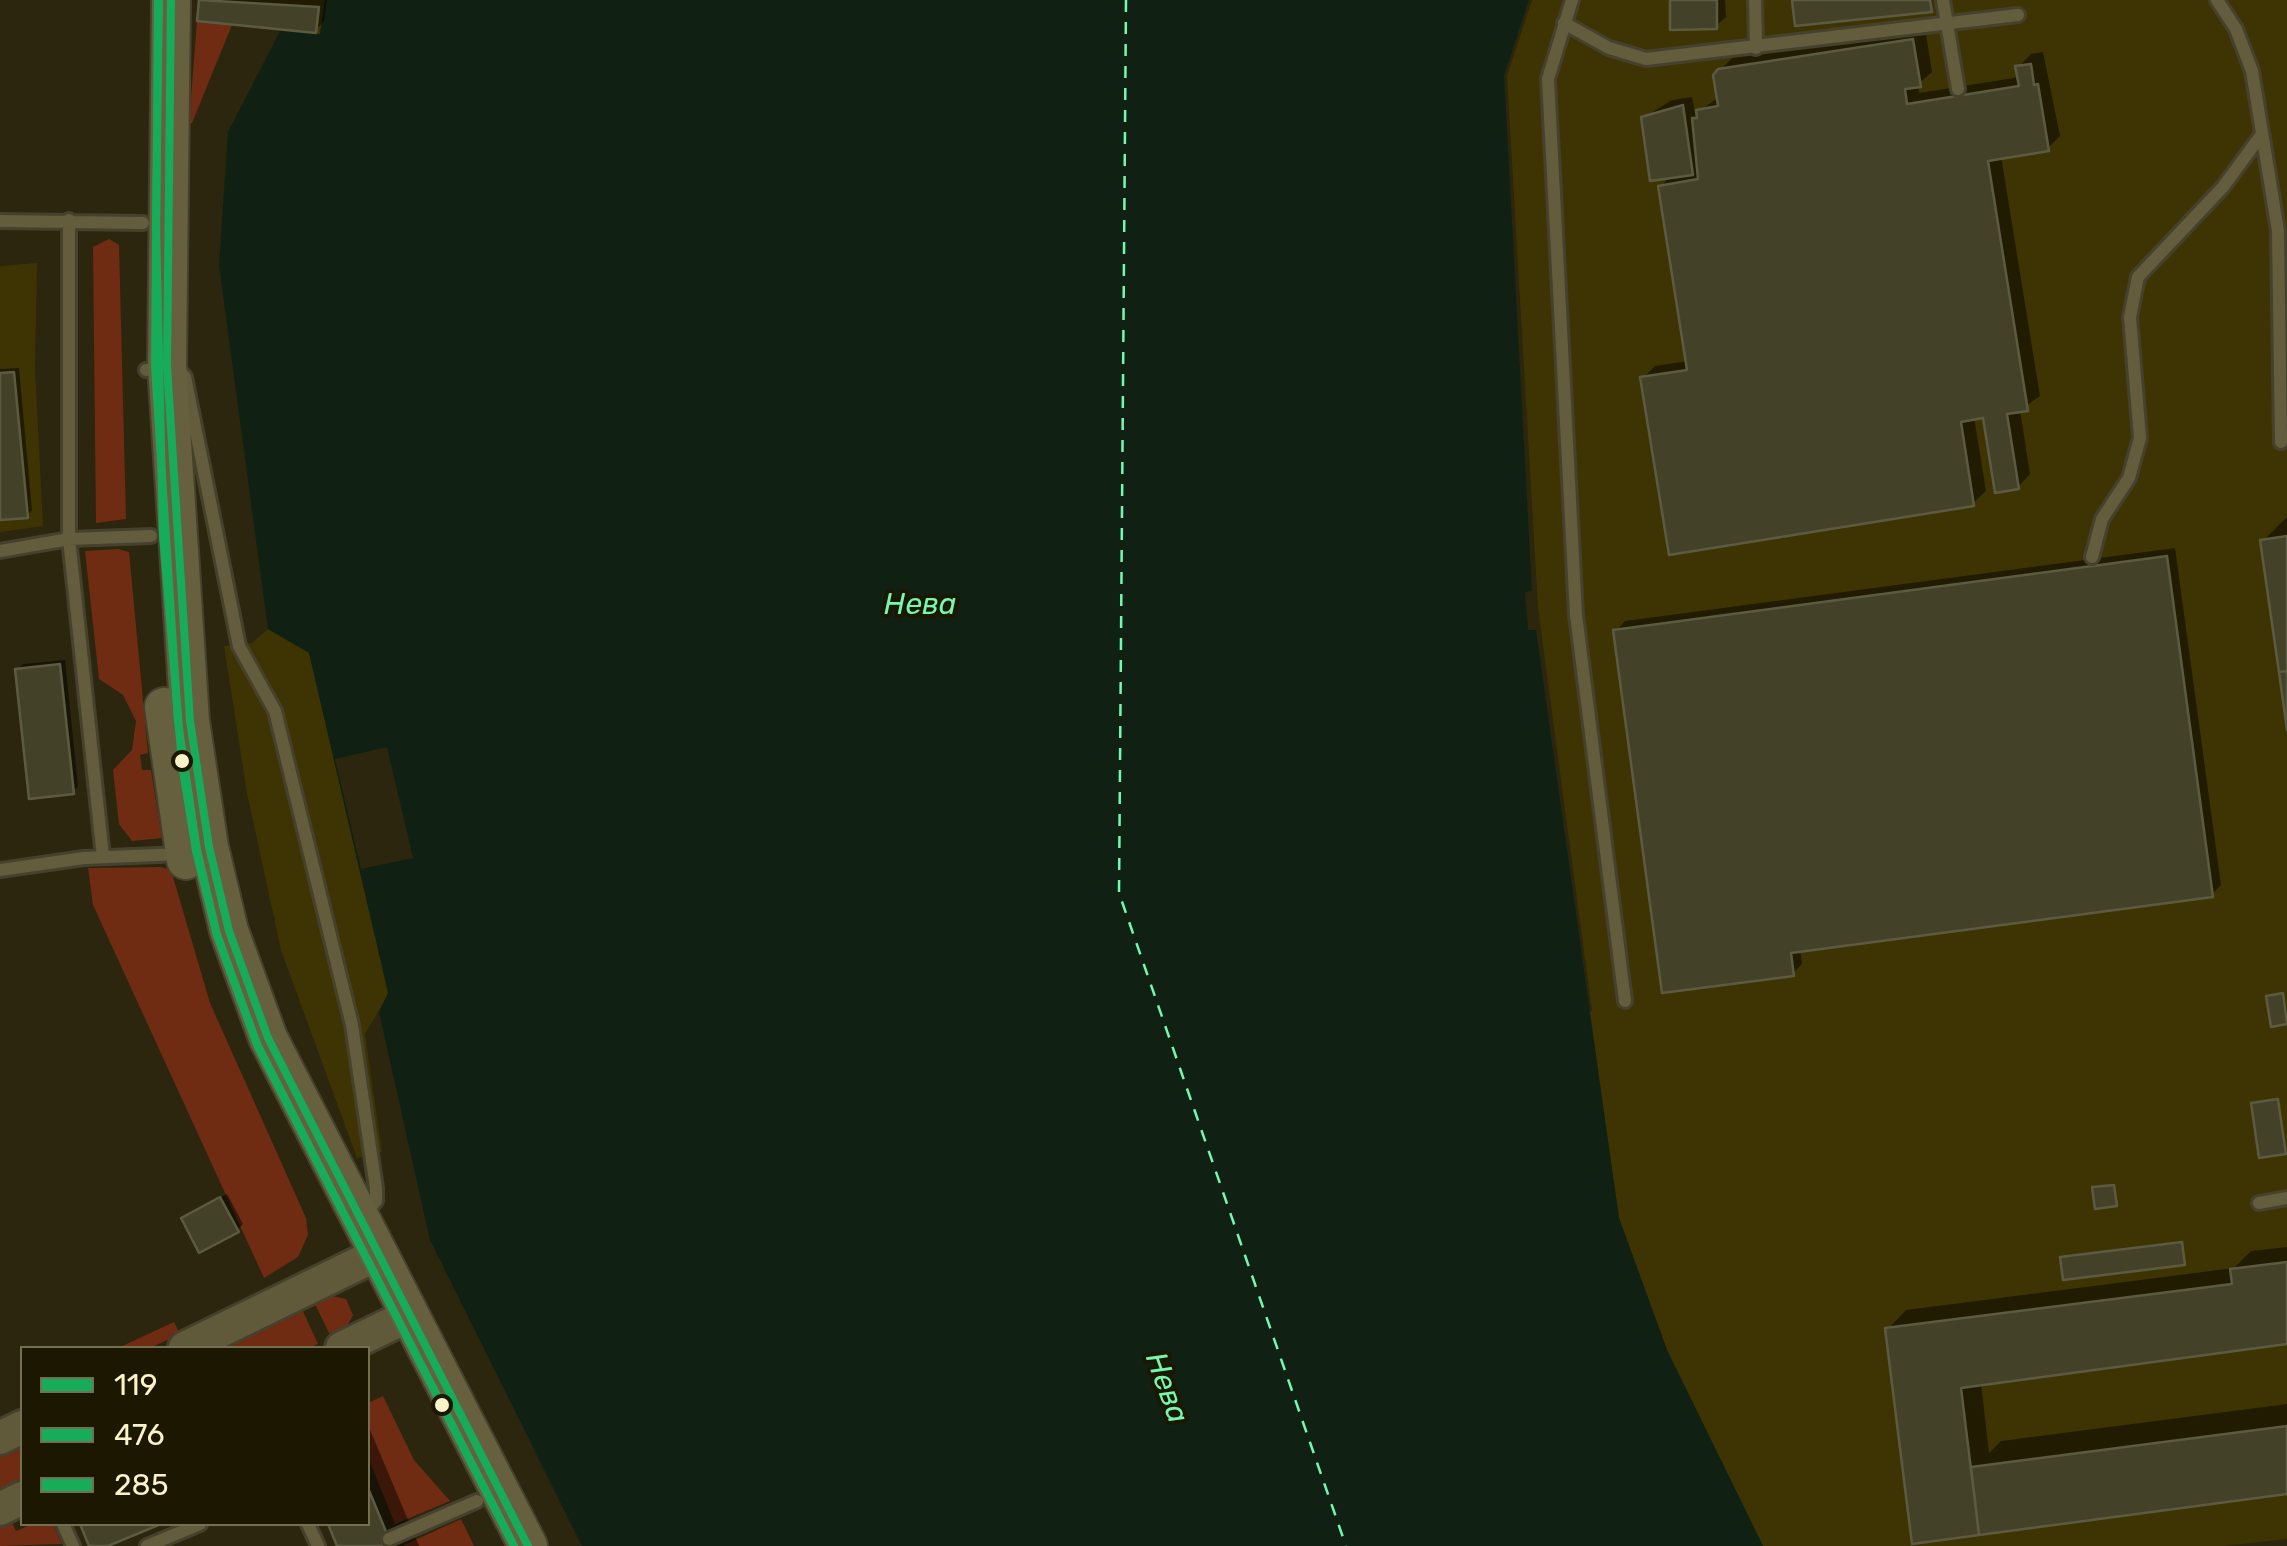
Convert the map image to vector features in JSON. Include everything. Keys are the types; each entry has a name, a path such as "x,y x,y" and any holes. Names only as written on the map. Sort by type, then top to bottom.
{"main road":[{"path":"147,0 143,223 190,721 209,848 228,931 268,1038 359,1217 367,1260"},
{"path":"171,0 151,536 170,766 184,854 205,939 235,1022 528,1546"},
{"path":"188,1346 367,1260"},
{"path":"346,1346 399,1321"},
{"path":"399,1321 476,1502 500,1546"}],"lane":[{"path":"1572,0 1548,79 1576,616 1625,1001"},
{"path":"1755,0 1756,48"},
{"path":"1944,0 1958,89"},
{"path":"2216,0 2236,29 2252,71 2278,231 2281,442"},
{"path":"1564,23 1609,48 1646,59 2018,15"},
{"path":"2092,557 2102,519 2129,478 2140,438 2130,317 2138,277 2223,186 2262,134"},
{"path":"69,220 70,539 102,858"},
{"path":"0,221 143,223"},
{"path":"156,368 176,368 185,377 239,646 275,712 352,1025 376,1188 372,1209 359,1217"},
{"path":"0,550 70,539 151,536"},
{"path":"0,870 102,858 184,854"},
{"path":"2259,1203 2287,1198"},
{"path":"389,1538 476,1502"},
{"path":"147,1546 195,1526"}],"shaded area":[{"path":"199,0 325,0 320,34 197,21"},
{"path":"1532,0 2287,0 2287,1539 2223,1546 1763,1546 1667,1350 1619,1218 1588,1013 1592,1011 1538,608 1507,76"},
{"path":"197,21 232,25 189,123"},
{"path":"109,239 119,245 126,519 96,523 93,247"},
{"path":"37,263 35,369 43,526 0,532 0,266"},
{"path":"85,551 129,552 148,753 140,755 142,770 151,770 162,838 132,841 119,824 113,770 132,750 136,721 123,695 99,679"},
{"path":"268,629 309,652 389,993 365,1034 382,1152 357,1158 281,950 247,793 224,646 252,643"},
{"path":"88,868 171,870 210,1003 306,1218 308,1235 298,1257 264,1278 93,905"},
{"path":"328,1295 346,1299 353,1315 345,1330 331,1337 314,1302"},
{"path":"302,1309 318,1344 314,1346 224,1346"},
{"path":"174,1322 180,1334 154,1346 122,1346"},
{"path":"383,1396 414,1460 450,1501 395,1524 370,1462 370,1402"},
{"path":"20,1444 20,1486 0,1495 0,1454"},
{"path":"461,1519 474,1546 404,1546 404,1545"},
{"path":"11,1521 16,1531 28,1526 54,1526 62,1544 0,1546 0,1526"}],"water":[{"name":"Нева","path":"325,0 1529,0 1504,76 1532,591 1525,592 1528,630 1536,630 1619,1218 1667,1350 1763,1546 582,1546 430,1240 379,1012 388,993 309,653 268,629 219,265 228,132 280,31 320,34"}],"pier":[{"path":"387,747 413,858 361,869 335,759"}],"building":[{"path":"199,0 319,7 316,33 197,21"},
{"path":"1670,0 1717,0 1717,29 1670,30"},
{"path":"1792,0 1930,0 1932,12 1795,26"},
{"path":"1913,39 1921,87 1905,89 1907,104 2019,86 2015,66 2031,64 2034,85 2038,84 2049,151 1988,161 2028,411 2007,414 2019,489 1995,493 1983,418 1961,422 1974,506 1669,555 1640,377 1687,370 1658,186 1698,179 1692,118 1697,118 1696,110 1718,106 1713,75 1718,69"},
{"path":"1683,105 1693,175 1650,181 1641,117"},
{"path":"14,372 28,518 0,520 0,373"},
{"path":"2287,536 2287,671 2279,672 2260,540"},
{"path":"2167,556 2213,897 1791,953 1794,976 1662,993 1613,630"},
{"path":"60,664 74,794 29,799 15,669"},
{"path":"2287,671 2287,730 2279,672"},
{"path":"2283,993 2287,1024 2271,1027 2266,996"},
{"path":"2278,1099 2286,1154 2259,1158 2251,1103"},
{"path":"2114,1185 2117,1206 2095,1209 2092,1187"},
{"path":"220,1197 239,1232 199,1253 181,1218"},
{"path":"2182,1242 2185,1265 2063,1280 2060,1257"},
{"path":"2287,1262 2287,1344 1961,1388 1979,1535 1912,1544 1885,1328 2232,1284 2230,1269"},
{"path":"2287,1426 2287,1494 1979,1535 1971,1467"},
{"path":"370,1493 392,1546 337,1546 329,1526 370,1526"},
{"path":"81,1526 156,1526 108,1546 89,1546"}],"ferry route":[{"path":"1126,0 1119,893 1346,1546"}],"transit line":[{"name":"476","path":"158,0 155,367 178,722 197,850 217,935 257,1044 514,1546"},
{"name":"285","path":"159,0 156,223 163,535 182,764 196,851 217,935 258,1047 511,1540"},
{"name":"119","path":"171,0 167,366 190,721 209,847 229,931 268,1038 528,1546"}]}
